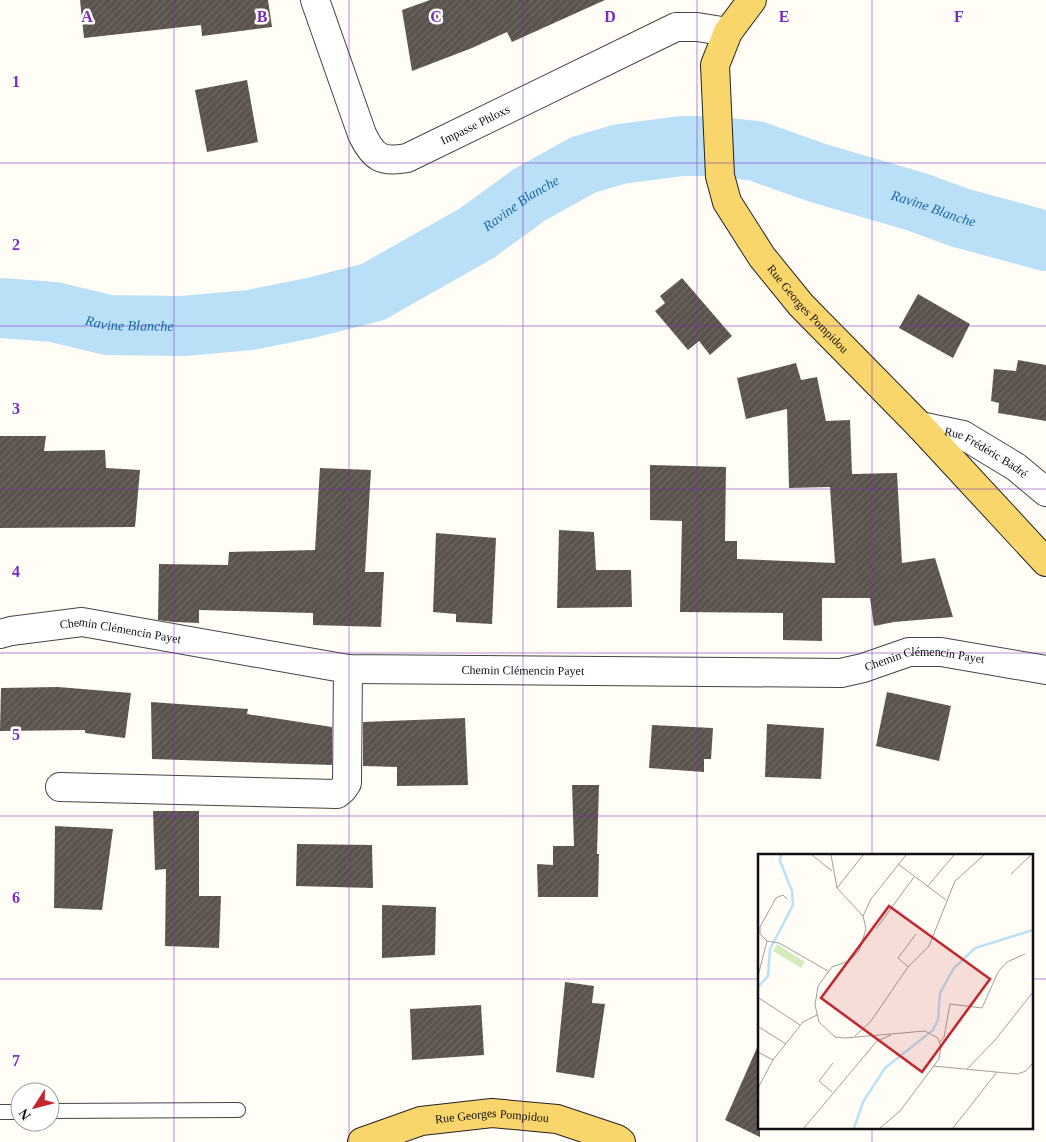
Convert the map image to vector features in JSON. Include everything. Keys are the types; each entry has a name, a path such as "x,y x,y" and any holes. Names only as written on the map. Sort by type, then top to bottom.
{"main road":[{"name":"Rue Georges Pompidou","path":"752,0 728,32 715,65 720,176 727,202 762,257 801,305 920,426 1046,562"},
{"name":"Rue Georges Pompidou","path":"362,1142 422,1121 492,1113 557,1119 621,1142"}],"street":[{"name":"Impasse Phloxs","path":"315,0 362,134 369,148 378,158 392,161 407,158 676,27 697,27 728,32"},
{"name":"Rue Frédéric Badré","path":"920,426 963,435 1016,467 1046,492"},
{"name":"Chemin Clémencin Payet","path":"0,634 82,622 348,669 841,673 863,668 909,652 941,652 1046,670"},
{"path":"60,787 337,794 347,783 348,669"}],"lane":[{"path":"60,1111 238,1110"}],"building":[{"path":"80,0 268,0 272,27 202,36 201,25 84,38"},
{"path":"430,0 605,0 512,42 507,32 472,48 412,71 402,10"},
{"path":"247,80 258,142 207,152 195,90"},
{"path":"682,278 732,336 710,355 699,341 688,350 655,311 665,303 660,296"},
{"path":"918,294 970,324 953,358 899,328"},
{"path":"1018,360 1046,365 1046,421 998,413 999,403 991,401 994,369 1016,371"},
{"path":"796,363 801,380 817,377 826,421 850,420 852,474 897,473 902,563 935,558 953,617 894,622 874,626 870,598 822,598 822,641 783,640 783,613 680,612 682,521 650,520 650,465 726,467 725,541 737,541 737,559 835,563 830,487 789,488 787,409 746,419 737,378"},
{"path":"0,436 46,436 44,451 105,450 106,468 140,470 135,527 0,528"},
{"path":"320,468 371,470 365,572 384,572 381,627 313,625 313,613 199,610 199,623 158,620 159,564 228,565 229,552 315,550"},
{"path":"559,530 594,532 596,570 631,570 632,607 557,608"},
{"path":"436,533 496,538 492,624 456,622 456,614 433,612"},
{"path":"58,687 131,693 125,738 85,733 85,730 0,731 1,688"},
{"path":"887,692 951,706 939,761 876,746"},
{"path":"151,702 248,709 247,714 332,727 332,765 152,759"},
{"path":"465,718 468,785 397,786 397,767 363,766 363,722"},
{"path":"767,724 824,728 821,779 765,777"},
{"path":"652,725 713,728 711,759 704,759 704,772 649,768"},
{"path":"572,785 599,785 598,897 538,897 537,864 553,865 553,846 574,846"},
{"path":"153,811 199,811 199,896 221,896 219,948 165,946 166,869 155,870"},
{"path":"55,826 113,829 102,910 54,908"},
{"path":"297,844 372,845 373,888 296,886"},
{"path":"382,905 436,907 435,955 382,958"},
{"path":"565,982 594,986 592,1003 605,1004 594,1078 556,1072"},
{"path":"481,1005 484,1055 412,1060 410,1009"},
{"path":"758,1046 758,1130 760,1130 760,1137 725,1120"}],"waterway":[{"name":"Ravine Blanche","path":"0,308 54,312 108,325 183,326 250,320 310,308 373,292 477,233 529,195 583,165 620,154 682,146 713,146 756,151 818,173 917,202 961,218 1046,241"}]}
